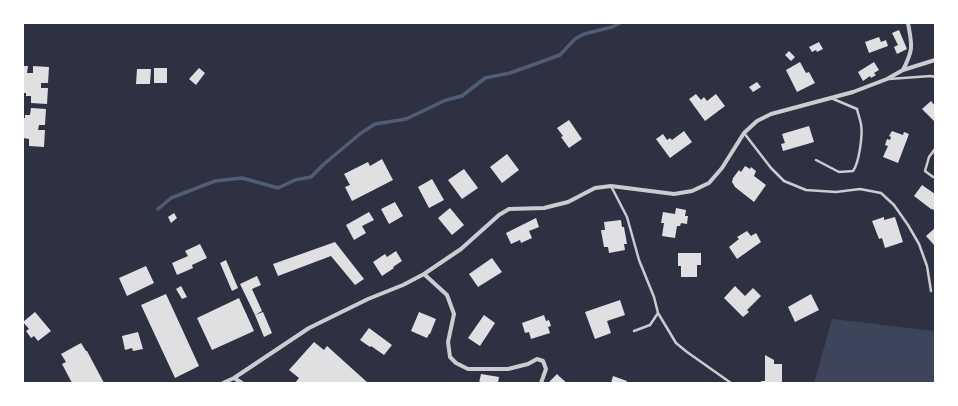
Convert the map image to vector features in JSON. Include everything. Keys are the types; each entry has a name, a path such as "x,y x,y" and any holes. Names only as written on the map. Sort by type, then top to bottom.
{"street":[{"path":"903,70 911,54 912,46 908,23"},
{"path":"223,383 234,378 309,328 424,274 461,249 499,215 509,209 544,208 568,202 595,188 611,186 674,194 692,191 709,183 722,168 744,133 757,121 771,114 853,92 887,79 903,70 935,60"},
{"path":"424,274 447,295 454,314 448,342 450,357 456,363 468,369 508,369 528,364 537,359 542,361 546,369 541,383"},
{"path":"234,378 242,383"}],"lane":[{"path":"887,79 935,77"},
{"path":"816,160 839,172 853,171 856,167 861,126 857,109 831,98"},
{"path":"744,133 771,168 784,181 806,190 836,192 860,189 881,193 894,205 919,244 927,266 931,291"},
{"path":"935,149 929,157 925,171 935,177"},
{"path":"611,186 627,218 639,260 654,297 658,313 676,343 731,383"},
{"path":"634,331 650,325 658,313"}],"shaded area":[{"path":"832,319 935,331 935,383 814,383"}],"building":[{"path":"899,30 907,49 897,54 894,47 898,45 892,33"},
{"path":"879,37 881,42 886,40 888,46 869,53 865,42"},
{"path":"819,42 823,49 817,52 816,50 812,52 809,47"},
{"path":"789,51 795,57 791,61 785,55"},
{"path":"800,62 806,73 809,72 815,83 797,92 786,70"},
{"path":"874,62 879,70 874,73 876,75 871,78 870,76 863,81 858,72"},
{"path":"23,66 28,66 27,73 33,73 33,66 49,67 48,83 41,83 41,88 48,88 47,104 31,103 31,96 26,96 26,93 23,93"},
{"path":"154,68 167,68 167,83 154,83"},
{"path":"199,68 205,73 196,85 189,79"},
{"path":"137,69 151,69 150,84 136,84"},
{"path":"757,82 761,87 753,92 749,87"},
{"path":"696,94 701,100 704,97 707,101 716,94 725,106 705,121 689,99"},
{"path":"931,101 935,106 935,122 922,109"},
{"path":"31,108 46,109 45,125 39,125 38,130 45,130 44,147 29,146 29,139 23,138 23,118 25,118 25,115 30,115"},
{"path":"569,120 582,139 569,148 561,137 563,136 557,128"},
{"path":"809,126 814,142 783,151 781,144 785,143 782,134"},
{"path":"684,131 692,142 670,158 656,139 663,134 667,140 670,138 672,140"},
{"path":"892,131 903,135 904,132 909,134 898,163 883,157 888,146 885,145 887,139 890,140 891,137 889,136"},
{"path":"507,154 519,170 502,183 490,167"},
{"path":"382,159 393,180 352,201 345,187 350,185 344,174 368,162 370,166"},
{"path":"745,166 750,169 751,167 756,171 754,176 766,185 754,202 735,187 732,182 739,170 741,172"},
{"path":"464,169 478,188 462,199 448,180"},
{"path":"432,179 444,200 429,208 418,187"},
{"path":"922,185 935,194 935,210 931,209 914,196"},
{"path":"395,202 403,216 389,224 381,209"},
{"path":"450,208 464,225 452,235 438,218"},
{"path":"676,208 686,210 685,216 688,216 687,224 681,223 680,226 677,226 675,238 662,236 664,223 661,223 663,212 675,214"},
{"path":"369,212 374,220 362,226 366,233 354,240 346,225"},
{"path":"174,213 177,218 171,223 168,217"},
{"path":"884,217 884,220 895,217 903,242 885,248 882,238 879,239 872,221"},
{"path":"536,218 539,227 529,231 532,238 521,243 520,240 511,244 506,233"},
{"path":"621,220 622,227 624,227 627,244 624,244 625,250 609,253 608,247 604,247 601,230 605,230 604,222"},
{"path":"935,228 935,244 934,245 926,236"},
{"path":"747,231 751,236 756,233 761,242 737,259 729,247 739,239 737,237"},
{"path":"335,242 364,279 355,285 331,256 278,276 273,264"},
{"path":"200,244 207,258 192,265 193,268 177,275 172,263 188,256 185,251"},
{"path":"396,251 402,261 382,276 373,262 385,254 387,257"},
{"path":"678,253 701,253 701,265 697,265 697,277 681,277 681,266 678,266"},
{"path":"492,258 502,272 478,287 469,274"},
{"path":"226,260 238,288 232,291 220,263"},
{"path":"146,266 154,283 127,296 119,278"},
{"path":"257,276 261,285 252,289 262,311 255,315 240,284"},
{"path":"181,286 187,297 182,299 176,289"},
{"path":"735,286 745,296 753,288 761,296 747,310 749,312 743,317 724,298"},
{"path":"166,294 199,366 175,378 141,305"},
{"path":"811,294 819,310 795,322 788,307"},
{"path":"239,298 254,331 212,350 197,318"},
{"path":"620,300 625,315 607,321 611,333 595,339 585,312"},
{"path":"35,312 51,331 38,341 34,336 31,338 26,331 29,329 23,322"},
{"path":"263,312 272,333 264,337 255,315"},
{"path":"419,312 436,319 427,338 411,331"},
{"path":"484,315 495,323 480,346 468,338"},
{"path":"544,315 546,321 549,320 551,326 548,327 550,333 531,339 529,332 525,333 522,323"},
{"path":"369,328 392,345 384,355 360,340"},
{"path":"138,332 143,349 133,351 132,348 125,350 122,336"},
{"path":"314,342 324,350 327,346 368,383 295,383 299,378 289,370"},
{"path":"81,343 87,351 104,383 72,383 62,364 66,362 61,354"},
{"path":"765,355 774,360 774,364 782,364 782,383 761,383 761,381 765,381"},
{"path":"481,374 499,377 498,383 479,383"},
{"path":"557,374 560,377 567,383 548,383"},
{"path":"613,376 627,381 626,383 611,383"}],"waterway":[{"path":"158,209 171,198 215,181 242,178 278,188 295,180 311,177 361,133 375,124 406,119 446,100 462,96 485,78 510,73 560,55 575,39 584,34 612,27 620,23"}]}
